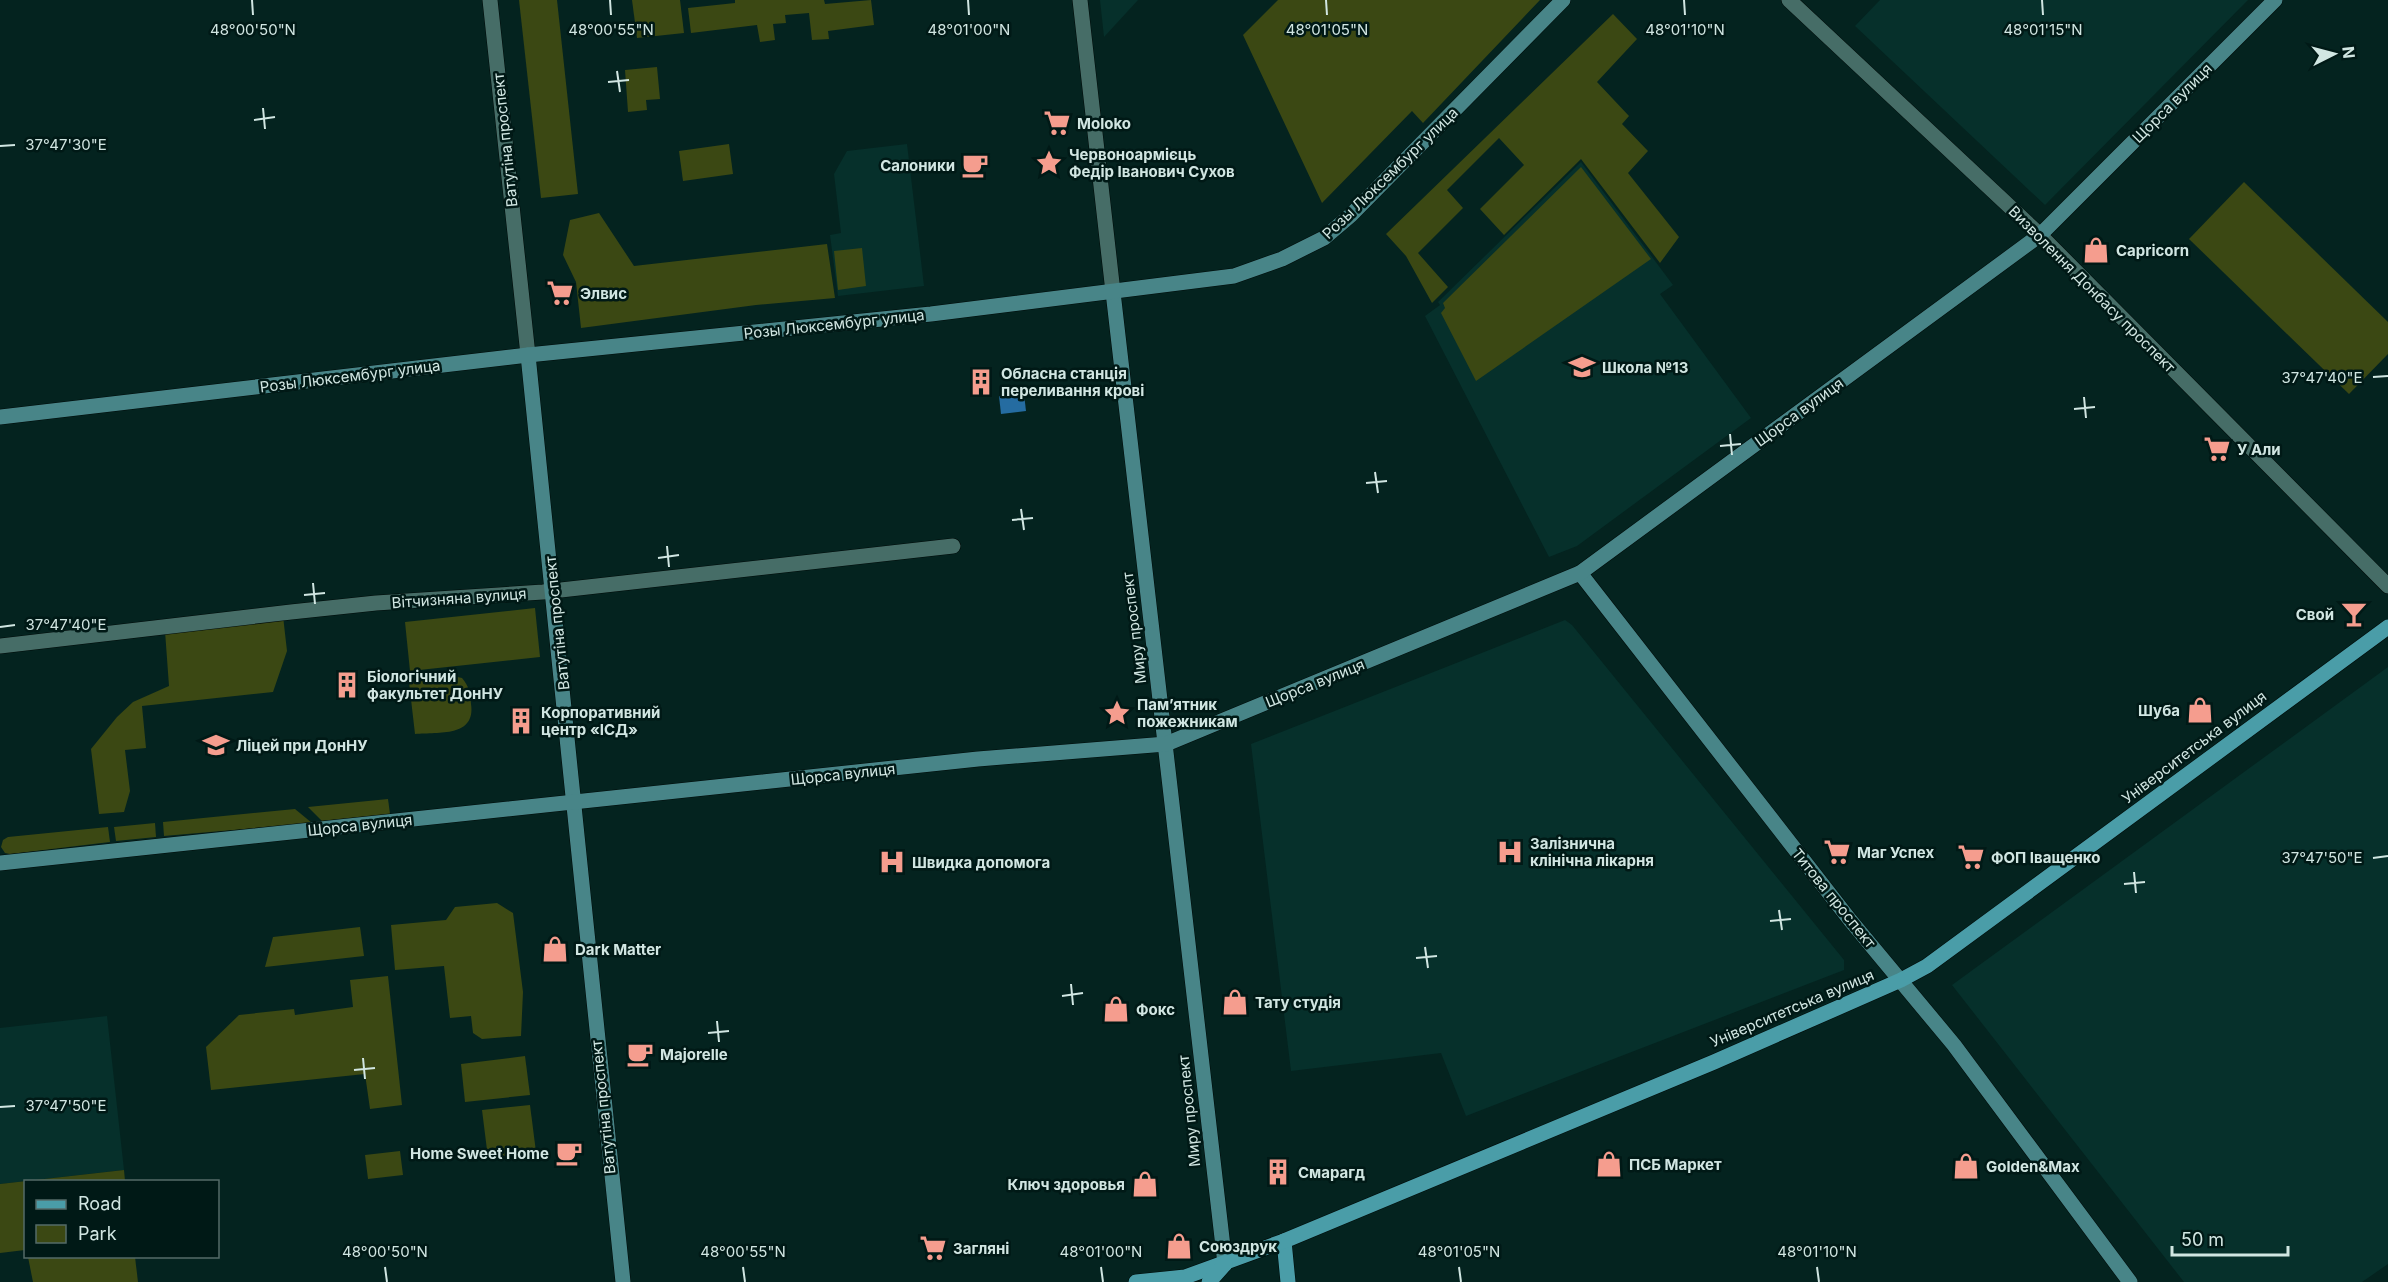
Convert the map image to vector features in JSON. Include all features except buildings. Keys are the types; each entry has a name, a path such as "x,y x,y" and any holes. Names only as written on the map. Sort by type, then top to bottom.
{"main road":[{"name":"Університетська вулиця","path":"1136,1282 1185,1276 1225,1264 1284,1241 1714,1062 1901,980 1927,966 2388,627"},
{"path":"1284,1241 1288,1282"},
{"path":"1209,1282 1225,1264"}],"street":[{"name":"Ватутіна проспект","path":"490,0 575,803 606,1139 623,1282"},
{"name":"Миру проспект","path":"1080,0 1225,1264"},
{"name":"Розы Люксембург улица","path":"0,417 528,355 931,314 1234,276 1282,260 1324,238 1351,215 1563,0"},
{"name":"Визволення Донбасу проспект","path":"1790,0 2040,235 2388,586"},
{"name":"Щорса вулиця","path":"0,863 978,759 1166,744 1580,573 2040,235 2275,0"},
{"name":"Вітчизняна вулиця","path":"0,646 310,610 553,590 953,546"},
{"name":"Титова проспект","path":"1580,573 1850,920 1901,980 1987,1089 2130,1282"}],"shaded area":[{"path":"1100,0 1138,0 1104,37"},
{"path":"1880,0 2248,0 2045,205 1855,26"},
{"path":"907,144 924,286 838,296 830,235 841,233 834,174 847,151"},
{"name":"Школа №13","path":"1581,162 1673,285 1660,294 1751,418 1577,546 1549,557 1425,316 1440,305 1438,302"},
{"name":"Залізнична клінічна лікарня","path":"1565,620 1572,625 1844,960 1844,970 1466,1116 1441,1053 1291,1071 1251,744"},
{"path":"2388,667 2388,1264 2362,1282 2184,1282 1952,985"},
{"path":"107,1016 124,1170 0,1184 0,1028"}],"green space":[{"path":"519,0 557,0 578,194 541,198"},
{"path":"632,0 680,0 684,33 637,38"},
{"path":"735,0 824,0 825,4 871,0 874,25 828,31 829,39 812,40 809,13 785,15 786,23 773,24 775,40 760,42 757,25 691,33 688,8 735,3"},
{"path":"1278,0 1540,0 1423,123 1412,111 1322,203 1243,35"},
{"path":"1613,14 1637,39 1597,82 1629,116 1622,124 1648,151 1628,173 1679,237 1660,263 1581,159 1504,235 1480,209 1524,165 1499,138 1447,190 1463,208 1418,253 1448,287 1432,303 1406,256 1386,234"},
{"path":"657,67 660,99 646,100 647,110 628,112 625,70"},
{"path":"729,144 733,174 683,181 679,151"},
{"path":"1581,167 1651,259 1476,381 1441,313 1445,308 1443,303"},
{"path":"2244,182 2388,322 2388,354 2349,394 2189,239"},
{"path":"599,213 634,266 827,244 835,298 756,305 581,328 576,282 563,255 570,220"},
{"path":"862,248 866,286 838,290 834,251"},
{"path":"535,608 540,657 410,671 405,622"},
{"path":"283,616 287,651 273,692 142,706 146,748 125,750 130,791 124,812 99,814 91,749 117,717 133,702 169,686 165,631"},
{"path":"453,676 462,678 469,690 471,715 468,722 454,731 415,734 409,682"},
{"path":"388,799 390,814 322,821 308,807"},
{"path":"295,809 312,823 164,836 163,822"},
{"path":"155,823 156,837 116,841 114,827"},
{"path":"108,827 110,842 10,854 5,853 1,847 3,840 8,837"},
{"path":"497,903 513,913 523,992 521,1036 482,1039 473,1033 471,1016 450,1018 444,966 395,970 391,925 446,920 455,907"},
{"path":"360,927 364,956 265,967 273,937"},
{"path":"388,976 402,1105 370,1109 365,1074 211,1090 206,1047 239,1015 294,1009 295,1015 353,1007 350,980"},
{"path":"525,1056 530,1095 465,1102 461,1064"},
{"path":"530,1105 536,1152 488,1158 482,1110"},
{"path":"400,1151 403,1175 368,1179 365,1155"},
{"path":"124,1170 125,1180 35,1180"},
{"path":"24,1181 24,1250 0,1253 0,1184"},
{"path":"28,1258 135,1258 138,1282 33,1282"}],"water":[{"path":"1024,394 1026,411 1001,414 999,396"}],"place":[{"name":"Moloko","path":"1057,123"},
{"name":"Червоноармієць Федір Іванович Сухов","path":"1049,163"},
{"name":"Салоники","path":"975,165"},
{"name":"Capricorn","path":"2096,250"},
{"name":"Элвис","path":"560,293"},
{"name":"Школа №13","path":"1582,367"},
{"name":"Обласна станція переливання крові","path":"981,382"},
{"name":"У Али","path":"2217,449"},
{"name":"Свой","path":"2354,614"},
{"name":"Біологічний факультет ДонНУ","path":"347,685"},
{"name":"Шуба","path":"2200,710"},
{"name":"Памʼятник пожежникам","path":"1117,713"},
{"name":"Корпоративний центр «ІСД»","path":"521,721"},
{"name":"Ліцей при ДонНУ","path":"216,745"},
{"name":"Залізнична клінічна лікарня","path":"1510,852"},
{"name":"Маг Успех","path":"1837,852"},
{"name":"ФОП Іващенко","path":"1971,857"},
{"name":"Швидка допомога","path":"892,862"},
{"name":"Dark Matter","path":"555,949"},
{"name":"Тату студія","path":"1235,1002"},
{"name":"Фокс","path":"1116,1009"},
{"name":"Majorelle","path":"640,1054"},
{"name":"Home Sweet Home","path":"569,1153"},
{"name":"ПСБ Маркет","path":"1609,1164"},
{"name":"Golden&Max","path":"1966,1166"},
{"name":"Смарагд","path":"1278,1172"},
{"name":"Ключ здоровья","path":"1145,1184"},
{"name":"Союздрук","path":"1179,1246"},
{"name":"Загляні","path":"933,1248"}]}
